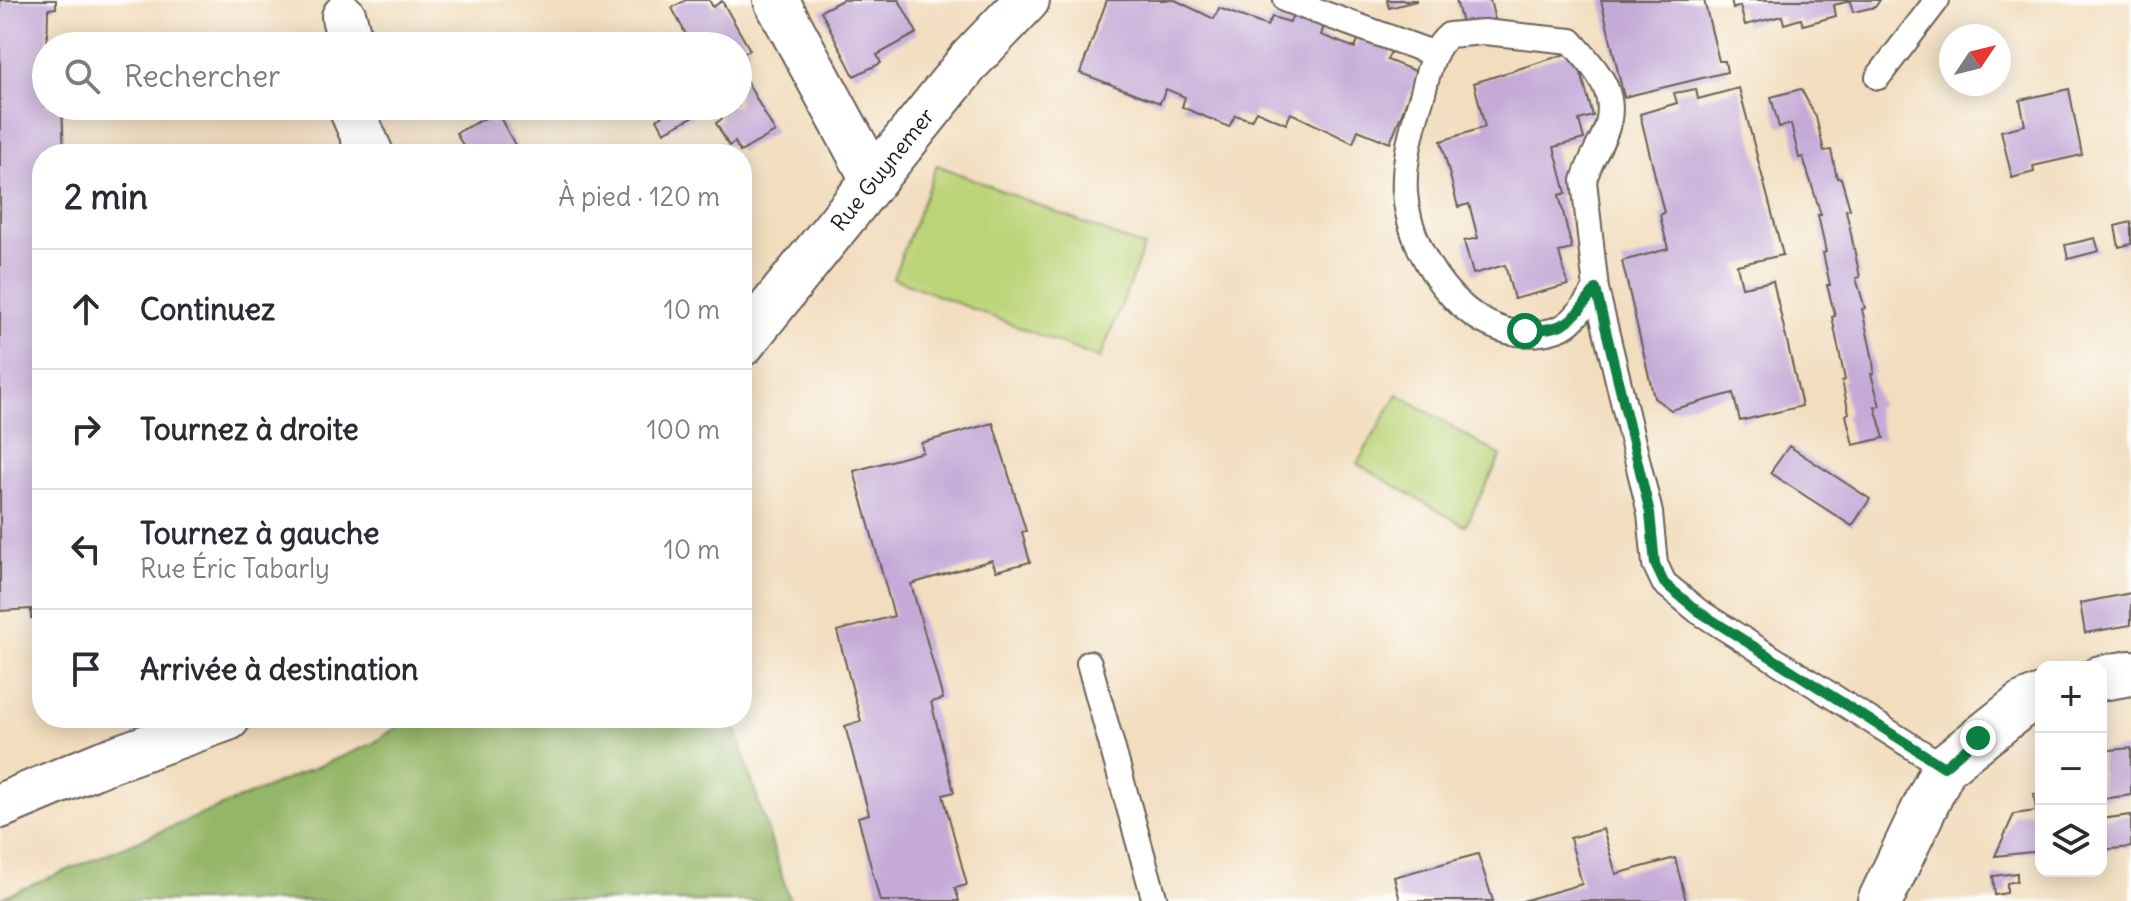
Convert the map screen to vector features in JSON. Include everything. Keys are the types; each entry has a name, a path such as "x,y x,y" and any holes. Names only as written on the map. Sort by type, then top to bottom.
{"street":[{"path":"776,0 873,179"},
{"name":"Rue Guynemer","path":"752,331 970,60 1027,0"},
{"path":"356,120 367,144"},
{"path":"2107,677 2131,673"},
{"path":"1880,901 1944,767 2022,705 2035,700"},
{"path":"0,806 103,763 200,728"}],"lane":[{"path":"1286,0 1435,54"},
{"path":"1878,77 1937,0"},
{"path":"1596,289 1573,319 1558,329 1507,330 1482,322 1434,278 1414,238 1404,191 1415,117 1435,54 1449,35 1484,32 1571,41 1602,76 1611,98 1606,131 1587,165 1584,181 1596,289 1650,513 1655,564 1664,583 1698,611 1944,767"},
{"path":"1089,663 1155,901"}],"green space":[{"path":"937,165 1144,247 1100,359 893,278"},
{"path":"1398,394 1501,456 1465,526 1357,464"},
{"path":"395,728 735,728 790,901 0,901 0,898 372,744"}],"building":[{"path":"0,0 56,0 56,8 48,9 48,32 32,32 32,120 63,120 64,144 32,144 32,618 31,609 0,611"},
{"path":"686,0 709,0 713,7 722,1 740,32 685,32 672,8"},
{"path":"842,0 899,0 917,33 877,55 881,63 854,76 821,11"},
{"path":"1107,0 1175,0 1214,19 1219,8 1267,26 1272,17 1290,22 1294,12 1325,23 1321,35 1355,48 1359,37 1392,49 1387,60 1418,72 1390,143 1358,130 1353,143 1291,113 1286,124 1256,111 1251,120 1235,115 1229,127 1182,107 1185,97 1166,89 1160,103 1080,73"},
{"path":"1387,0 1416,0 1416,1 1389,8"},
{"path":"1456,0 1490,0 1495,20 1463,27"},
{"path":"1601,0 1704,0 1719,61 1725,61 1727,72 1624,97"},
{"path":"1731,0 1880,0 1875,7 1853,12 1850,1 1834,5 1836,16 1803,25 1801,19 1784,24 1782,16 1745,25 1740,6 1733,9"},
{"path":"1575,51 1593,116 1579,120 1584,139 1554,147 1566,193 1559,195 1572,249 1559,252 1568,285 1514,299 1505,265 1473,274 1464,241 1478,238 1469,204 1458,207 1441,141 1485,127 1474,83"},
{"path":"1739,88 1783,255 1737,265 1742,287 1773,281 1802,406 1740,421 1733,393 1671,410 1654,398 1622,261 1668,249 1660,215 1664,213 1640,114 1677,103 1674,93 1696,89 1698,99"},
{"path":"1801,89 1816,117 1824,151 1831,150 1837,178 1841,178 1850,209 1846,210 1860,277 1856,278 1865,308 1862,309 1873,360 1874,373 1871,374 1880,406 1875,407 1884,438 1853,445 1846,415 1849,413 1842,381 1845,380 1832,317 1835,316 1827,285 1830,285 1823,253 1826,252 1818,215 1821,215 1803,157 1799,158 1791,124 1779,127 1771,97"},
{"path":"2069,89 2082,155 2033,166 2034,172 2012,178 2001,131 2025,125 2020,100"},
{"path":"752,91 775,132 752,145 728,144 716,123 720,120 752,120"},
{"path":"481,120 501,120 515,144 462,144 456,133"},
{"path":"658,120 687,120 664,132"},
{"path":"2131,222 2131,244 2119,247 2115,226"},
{"path":"2095,238 2099,251 2068,259 2065,245"},
{"path":"993,423 1026,531 1022,532 1030,562 996,571 992,560 911,584 943,699 931,702 954,792 943,795 967,885 955,888 959,901 880,901 858,817 869,814 845,726 861,721 837,631 894,616 854,471 923,452 921,443"},
{"path":"1789,446 1870,499 1852,526 1770,473"},
{"path":"2131,593 2131,625 2085,633 2080,603"},
{"path":"2131,748 2131,795 2107,798 2107,750"},
{"path":"2035,811 2035,852 1995,856 2014,814"},
{"path":"2131,815 2131,847 2107,849 2107,818"},
{"path":"1603,829 1616,874 1675,858 1686,901 1522,901 1582,884 1570,838"},
{"path":"1478,854 1493,901 1400,901 1394,877"},
{"path":"2017,873 2017,881 2007,883 2007,893 1995,895 1993,876"}],"route":[{"path":"1525,331 1558,329 1573,319 1596,289 1650,513 1655,564 1664,583 1698,611 1944,767 1978,738"}]}
